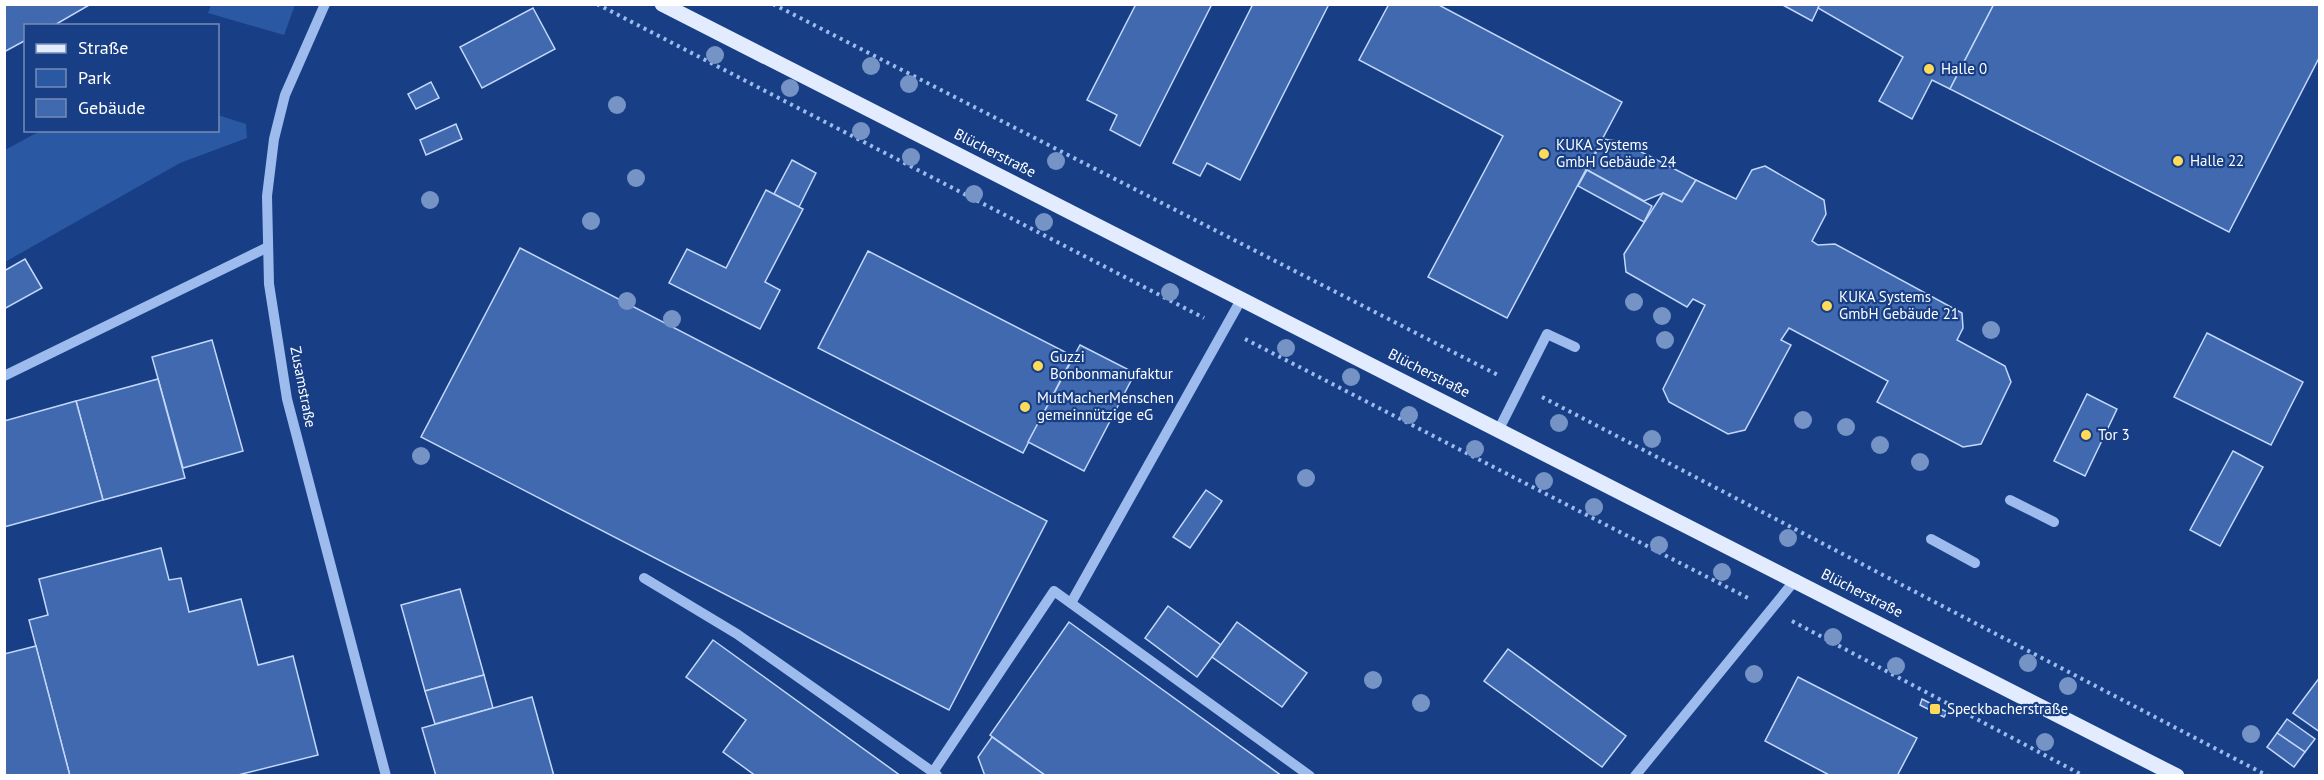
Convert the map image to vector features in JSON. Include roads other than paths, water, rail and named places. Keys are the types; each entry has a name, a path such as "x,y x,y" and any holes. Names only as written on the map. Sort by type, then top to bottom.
{"main road":[{"name":"Blücherstraße","path":"662,4 1796,579 2177,776"}],"street":[{"name":"Zusamstraße","path":"325,4 285,95 274,139 267,196 269,284 287,399 386,776"},
{"path":"4,375 268,247"},
{"path":"1071,603 1242,298"},
{"path":"1499,429 1547,334 1575,347"},
{"path":"2010,500 2054,522"},
{"path":"1931,539 1975,563"},
{"path":"644,578 737,634 936,774 1054,591 1310,776"},
{"path":"1635,776 1796,579"}],"place":[{"name":"Halle 0","path":"1929,69"},
{"name":"KUKA Systems GmbH Gebäude 24","path":"1544,154"},
{"name":"Halle 22","path":"2178,161"},
{"name":"KUKA Systems GmbH Gebäude 21","path":"1827,306"},
{"name":"Guzzi Bonbonmanufaktur","path":"1038,366"},
{"name":"MutMacherMenschen gemeinnützige eG","path":"1025,407"},
{"name":"Tor 3","path":"2086,435"},
{"name":"Speckbacherstraße","path":"1935,709"}]}
